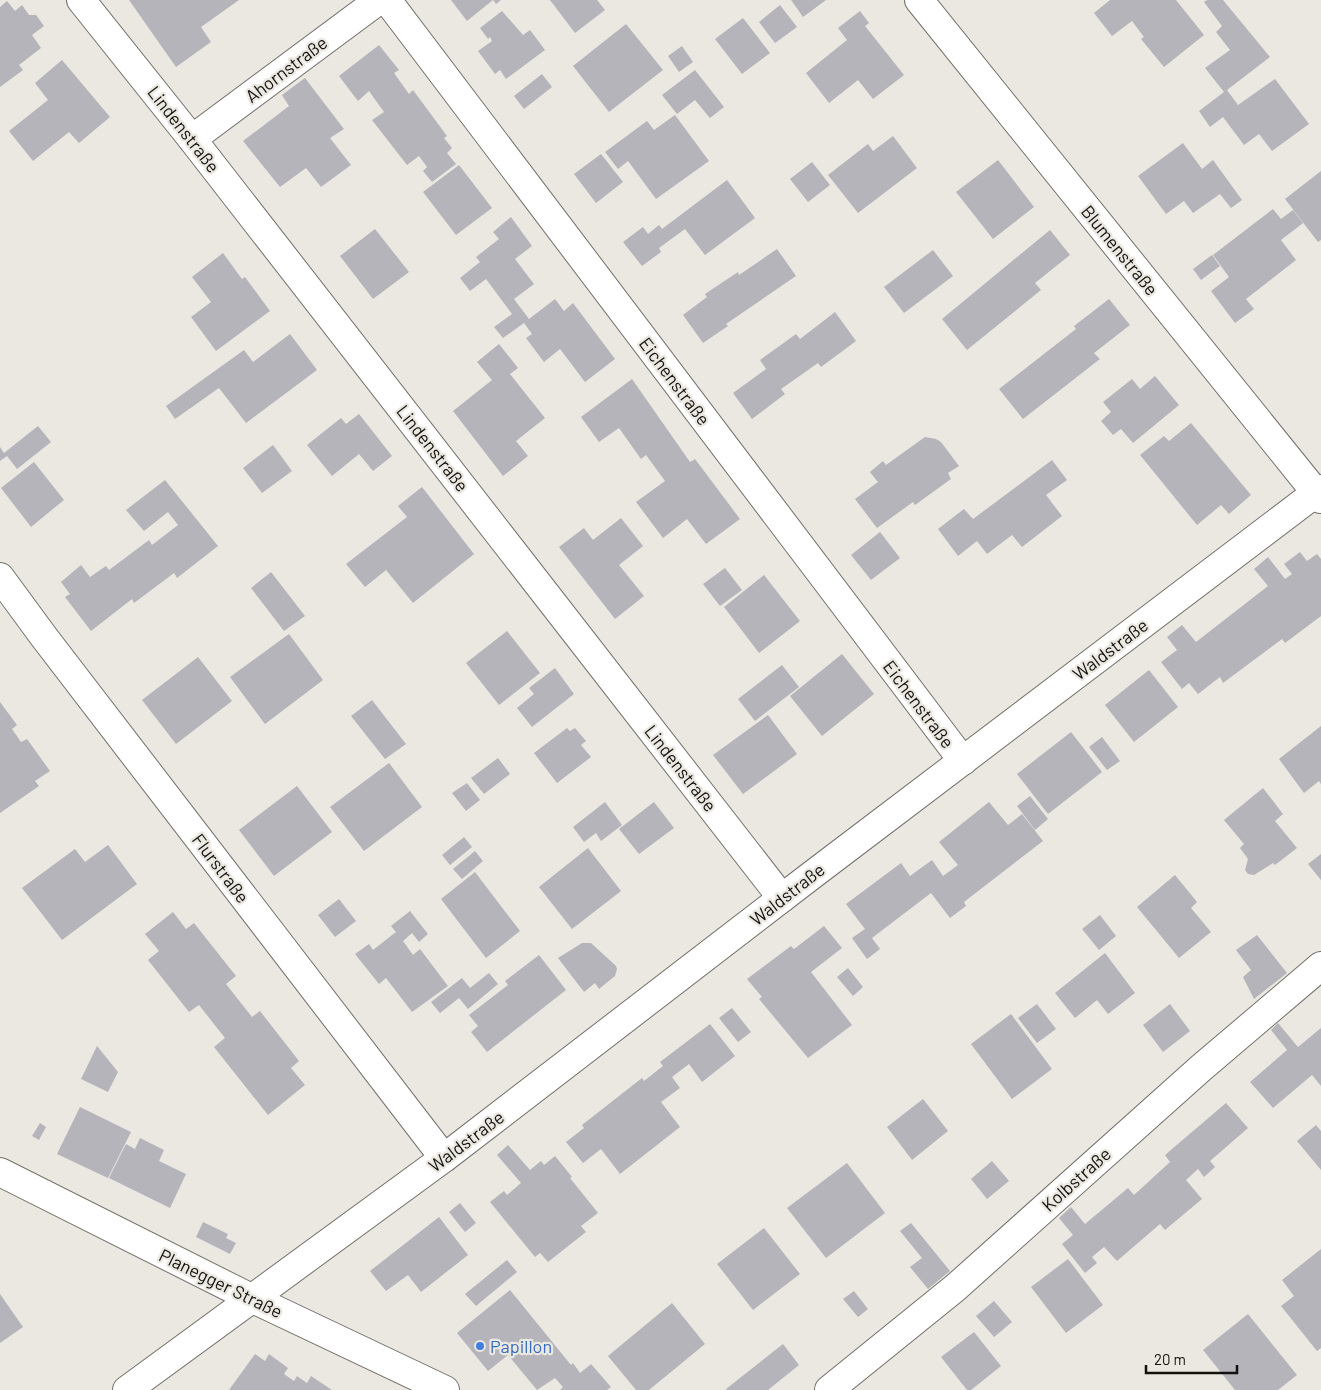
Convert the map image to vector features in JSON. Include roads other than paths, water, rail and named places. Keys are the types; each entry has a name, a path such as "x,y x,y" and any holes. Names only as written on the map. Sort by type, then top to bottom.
{"street":[{"name":"Lindenstraße","path":"81,0 192,139 782,898"},
{"name":"Ahornstraße","path":"192,139 379,0"},
{"name":"Eichenstraße","path":"387,0 963,762"},
{"name":"Blumenstraße","path":"919,0 1319,494"},
{"name":"Waldstraße","path":"127,1390 444,1158 782,898 1319,494"},
{"name":"Flurstraße","path":"0,577 44,638 444,1158"},
{"name":"Kolbstraße","path":"829,1390 955,1288 1201,1068 1321,966"},
{"name":"Planegger Straße","path":"0,1172 253,1299 445,1390"}],"place":[{"name":"Papillon","path":"480,1346"}]}
